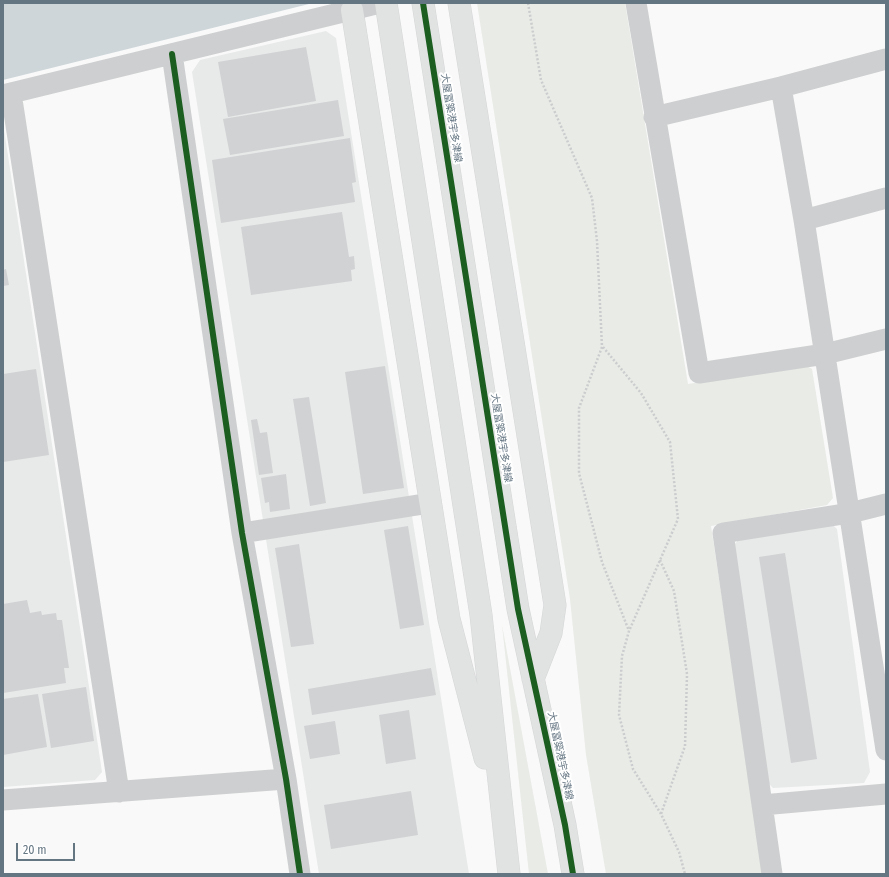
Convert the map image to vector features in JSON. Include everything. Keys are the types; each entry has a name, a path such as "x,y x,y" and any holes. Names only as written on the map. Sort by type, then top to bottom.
{"main road":[{"path":"386,3 481,615 509,874"},
{"name":"大屋冨築港宇多津線","path":"423,3 518,609 565,825 573,874"},
{"path":"459,3 555,605 551,633 533,679"},
{"path":"352,10 449,619 504,835"}],"street":[{"path":"119,792 7,94 380,3"},
{"path":"636,3 654,116 699,373 825,354 886,339"},
{"path":"172,54 242,533 286,779 300,874"},
{"path":"654,116 781,87 886,59"},
{"path":"781,87 804,220 886,750"},
{"path":"804,220 886,198"},
{"path":"242,533 430,503"},
{"path":"772,874 723,533 850,513 886,504"},
{"path":"3,800 286,779"},
{"path":"762,805 886,794"}],"path":[{"path":"528,3 541,80 592,198 597,241 602,347 579,408 578,473 602,562 629,632"},
{"path":"602,347 641,393 670,442 678,519 629,632 622,656 619,715 633,769 661,814 679,852 685,874"},
{"path":"660,560 674,592 687,674 686,746 661,814"}],"shaded area":[{"path":"3,3 313,3 3,80"},
{"path":"477,3 625,3 688,384 805,365 812,369 833,498 827,505 711,526 764,874 606,874 586,755 570,599"},
{"path":"326,31 336,38 469,874 319,874 192,72 200,60"},
{"path":"3,123 102,772 95,780 3,787"},
{"path":"831,523 837,529 870,772 864,783 773,788 765,780 733,546 739,539"},
{"path":"502,625 548,874 529,874"}],"building":[{"path":"306,47 316,101 228,117 218,62"},
{"path":"338,100 344,136 230,155 223,119"},
{"path":"350,138 356,182 352,183 355,202 221,223 212,160"},
{"path":"342,212 349,257 354,256 355,269 351,270 352,281 251,295 241,227"},
{"path":"6,269 9,285 3,286 3,270"},
{"path":"385,366 404,488 363,494 345,372"},
{"path":"36,369 49,455 3,462 3,374"},
{"path":"309,397 326,503 310,506 293,399"},
{"path":"257,419 260,433 267,432 273,473 259,475 251,420"},
{"path":"286,474 290,509 270,512 269,502 265,503 261,478"},
{"path":"408,526 424,625 400,629 384,530"},
{"path":"299,544 314,644 291,647 275,548"},
{"path":"785,553 817,759 791,763 759,557"},
{"path":"27,600 30,613 41,611 42,615 56,613 57,620 62,620 69,668 64,668 66,683 3,693 3,604"},
{"path":"431,668 436,695 312,715 308,689"},
{"path":"86,687 94,741 51,748 42,694"},
{"path":"38,694 47,747 3,755 3,699"},
{"path":"409,710 416,759 386,764 379,715"},
{"path":"335,721 340,754 310,759 304,726"},
{"path":"411,791 418,835 331,849 324,805"}],"cycle path":[{"path":"423,3 518,609 565,825 573,874"},
{"path":"172,54 242,533 286,779 300,874"}]}
